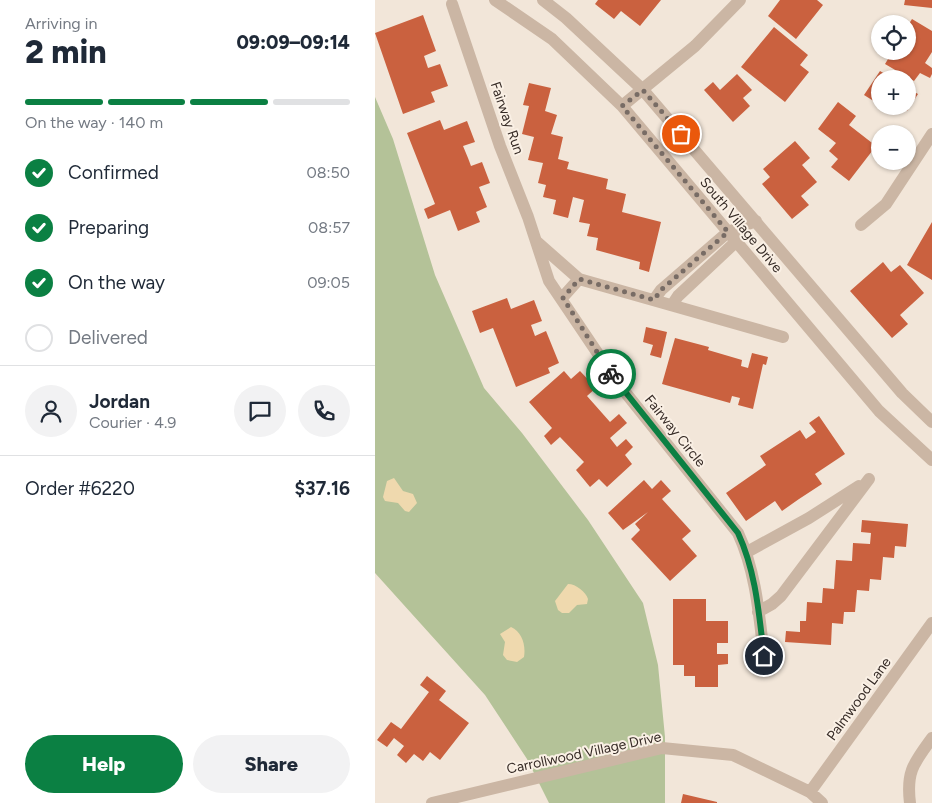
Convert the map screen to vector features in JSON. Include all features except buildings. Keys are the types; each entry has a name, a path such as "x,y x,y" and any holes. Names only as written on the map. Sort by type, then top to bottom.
{"street":[{"name":"South Village Drive","path":"495,0 552,39 622,106 879,411 932,460"},
{"name":"South Village Drive","path":"543,0 566,18 643,90 902,392 932,422"},
{"path":"622,106 695,46 740,0"},
{"name":"Fairway Run","path":"452,4 500,146 537,242 549,281 563,298"},
{"path":"861,225 886,204 932,134"},
{"path":"654,300 661,290 728,232 756,222"},
{"path":"671,305 678,296 756,222"},
{"name":"Fairway Run","path":"537,242 579,279 783,337"},
{"path":"563,298 579,279"},
{"name":"Fairway Circle","path":"563,298 617,382 732,524 747,552 764,656"},
{"path":"747,552 809,518 869,480 781,596 758,612"},
{"name":"Palmwood Lane","path":"810,792 932,624"},
{"path":"910,803 907,781 915,762 932,738"},
{"name":"Carrollwood Village Drive","path":"432,803 662,748 733,755 810,792 822,803"}],"green space":[{"path":"375,97 393,139 435,275 484,388 522,433 588,520 643,603 658,665 665,737 665,803 549,803 527,759 485,695 375,573"}],"sand":[{"path":"394,478 403,491 413,494 417,503 409,512 405,511 398,503 385,501 383,497 387,481"},
{"path":"568,584 574,585 583,591 588,599 587,604 577,605 569,613 562,613 558,610 555,601"},
{"path":"511,627 518,632 524,644 524,657 517,662 507,660 503,655 505,642 500,634"}],"way so far":[{"path":"611,374 563,298 579,279 654,300 661,290 728,232 622,106 643,90 681,134"}],"route":[{"path":"611,374 738,533 747,552 754,579 764,656"}]}
